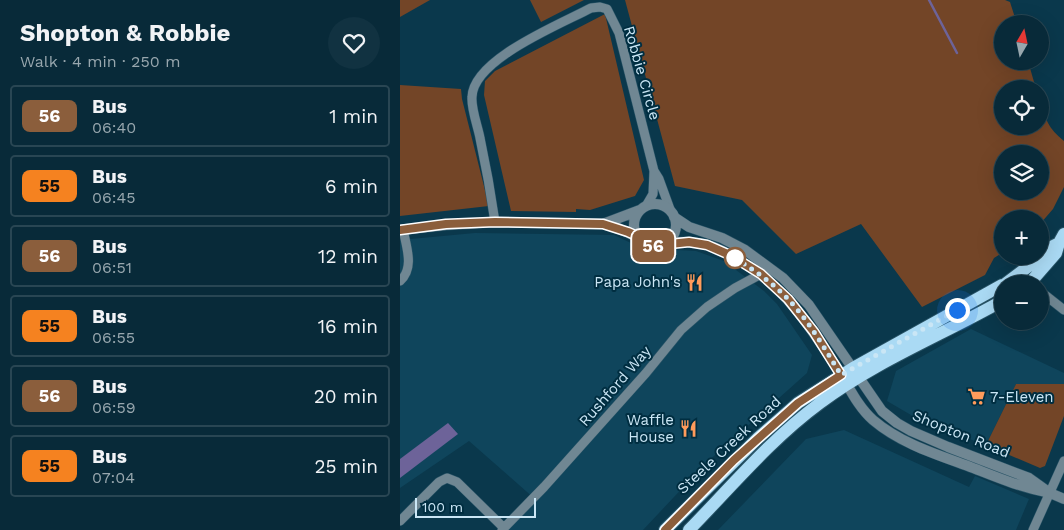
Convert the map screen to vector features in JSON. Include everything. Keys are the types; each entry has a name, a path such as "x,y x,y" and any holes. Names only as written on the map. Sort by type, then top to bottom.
{"main road":[{"name":"Steele Creek Road","path":"1017,275 1061,239"},
{"name":"Steele Creek Road","path":"1040,275 1056,253 1061,239"},
{"name":"Steele Creek Road","path":"665,530 758,438 798,403 844,380 994,291"},
{"name":"Steele Creek Road","path":"856,372 994,305"},
{"name":"Steele Creek Road","path":"689,530 789,428 844,380"},
{"path":"676,530 714,482"}],"street":[{"name":"Robbie Circle","path":"495,222 472,101 474,85 483,72 494,62 516,47 591,8 600,7 607,9 619,33 654,172 653,194 643,208"},
{"name":"Robbie Circle","path":"654,172 659,179 672,215"},
{"path":"400,282 406,274 408,267 401,230 446,224 495,222 603,224 637,236 644,244 651,246 667,243 675,232 676,224 672,215 665,207 659,204 643,208 603,224"},
{"path":"637,236 634,221 643,208"},
{"name":"Shopton Road","path":"672,215 688,227 722,238 739,247 770,267 809,305 882,411 898,423 948,447 1030,478 1050,493"},
{"name":"Shopton Road","path":"667,243 689,242 707,245 732,256 761,274 802,315 871,419 885,430 901,439 1026,488 1050,493 1064,499"},
{"name":"Rushford Way","path":"503,529 544,487 646,373 681,330 707,308 761,274"},
{"path":"1049,298 1064,310"},
{"path":"1033,530 1064,461"},
{"path":"400,521 439,482 444,478 451,478 503,529"}],"shaded area":[{"path":"400,0 430,0 400,17"},
{"path":"530,0 584,0 541,22"},
{"path":"625,0 1005,0 1010,2 1014,15 994,15 994,70 1031,70 1033,80 994,80 994,135 1049,135 1049,124 1064,141 1064,187 1049,214 1049,210 994,210 994,258 985,275 922,307 861,224 796,254 742,200 675,186"},
{"path":"605,14 644,180 635,196 590,210 576,209 576,212 511,211 484,95 485,81 495,71"},
{"path":"400,85 461,89 489,206 400,216"},
{"path":"475,233 614,235 648,251 667,253 677,250 696,251 724,261 764,291 777,304 812,355 807,373 705,464 643,530 505,530 535,499 469,441 400,488 400,240"},
{"path":"971,329 1064,373 1064,384 1016,384 986,445 923,422 887,401 896,371"},
{"path":"1016,384 1064,384 1064,416 1045,466 1040,468 986,445"},
{"path":"448,423 458,434 400,478 400,459"},
{"path":"844,430 969,487 975,476 1029,499 1016,530 718,530 806,439"}],"waterway":[{"path":"929,0 957,53"}],"bus line":[{"name":"56","path":"400,230 446,224 495,222 603,224 637,236 644,244 651,246 689,242 719,249 761,274 788,299 814,332 841,375 798,403 758,438 665,530"}],"place":[{"name":"Papa John's","path":"695,282"},
{"name":"7-Eleven","path":"976,397"},
{"name":"Waffle House","path":"688,429"}],"route":[{"path":"735,258 732,256 761,274 788,299 814,332 841,375 957,310"}]}
